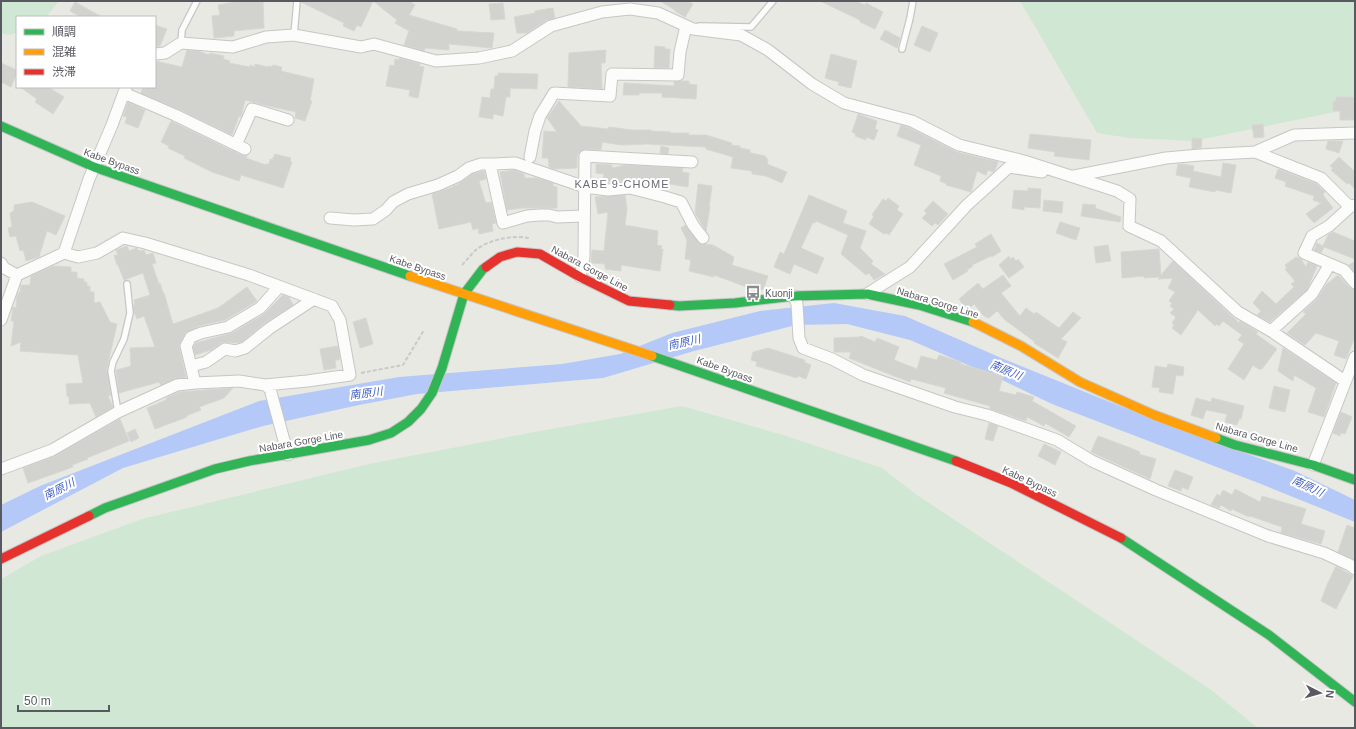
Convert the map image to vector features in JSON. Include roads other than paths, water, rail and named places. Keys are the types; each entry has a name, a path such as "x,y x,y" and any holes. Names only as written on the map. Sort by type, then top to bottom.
{"main road":[{"name":"Kabe Bypass","path":"1,126 94,167 464,294 698,371 942,456 1011,483 1118,537 1269,635 1355,702"},
{"name":"Nabara Gorge Line","path":"1,559 105,508 215,469 249,461 369,440 391,433 408,422 421,409 432,393 442,368 464,294 483,269 500,257 517,252 540,254 580,277 629,301 679,306 795,300 867,294 918,305 978,324 1021,346 1080,382 1154,415 1235,445 1313,465 1355,480"}],"street":[{"path":"156,54 165,54 181,44 233,47 266,37 294,35 361,47 374,44 436,61 479,58 512,51 552,26 602,12 630,9 658,13 690,28 741,35 768,50 812,84 844,103 912,121 959,145 1024,161 1117,191 1130,199 1128,226 1161,240 1238,312 1271,331 1345,381"},
{"path":"530,157 535,131 540,116 554,93 610,96 612,74 678,75 680,52 690,28"},
{"path":"64,253 89,179 125,90 240,147 252,109 288,120"},
{"path":"1073,177 1166,158 1255,152 1294,135 1355,133"},
{"path":"1255,152 1321,178 1352,206 1329,226 1312,236 1304,253 1344,270 1355,283"},
{"path":"580,277 584,257 585,156 692,162"},
{"path":"330,218 354,220 373,219 394,202 408,194 438,186 458,176 469,168 481,164 515,163 585,187 608,190 630,188 681,202 693,225 703,238"},
{"path":"490,164 503,223 527,216 584,216"},
{"path":"867,294 910,267 967,205 1009,167 1045,172 1050,169"},
{"path":"1,320 17,275 64,253 78,257 97,253 123,238 145,243 249,275 332,306 340,320 350,375 265,385 239,381 194,382 177,385 118,412 52,450 1,469"},
{"path":"1,263 4,268 17,275"},
{"path":"1271,331 1312,294 1330,264"},
{"path":"194,382 186,346 191,337 201,333 228,327 260,308 279,287"},
{"path":"191,366 206,362 225,349 235,351 246,348 270,328 314,299"},
{"path":"795,300 799,338 803,348 832,359 863,375 955,407 987,415 1056,440 1092,461 1156,490 1268,536 1324,553 1350,565 1355,569"},
{"path":"1313,465 1355,357"},
{"path":"265,385 270,389 288,455"}],"lane":[{"path":"181,44 182,30 197,1"},
{"path":"294,35 297,1"},
{"path":"690,28 701,25 751,27 773,1"},
{"path":"902,49 913,1"},
{"path":"118,412 111,371 113,362 124,339 130,313 127,284"}],"water":[{"name":"南原川","path":"834,303 905,316 1006,360 1169,426 1295,471 1355,500 1355,522 1261,484 1052,404 998,378 910,340 847,324 796,325 694,351 603,378 417,394 263,426 123,468 1,532 1,505 40,486 259,401 399,377 562,364 620,354 672,333 760,311"}],"place":[{"name":"Kuonji","path":"753,293"}],"district":[{"name":"KABE 9-CHOME","path":"622,184"}]}
